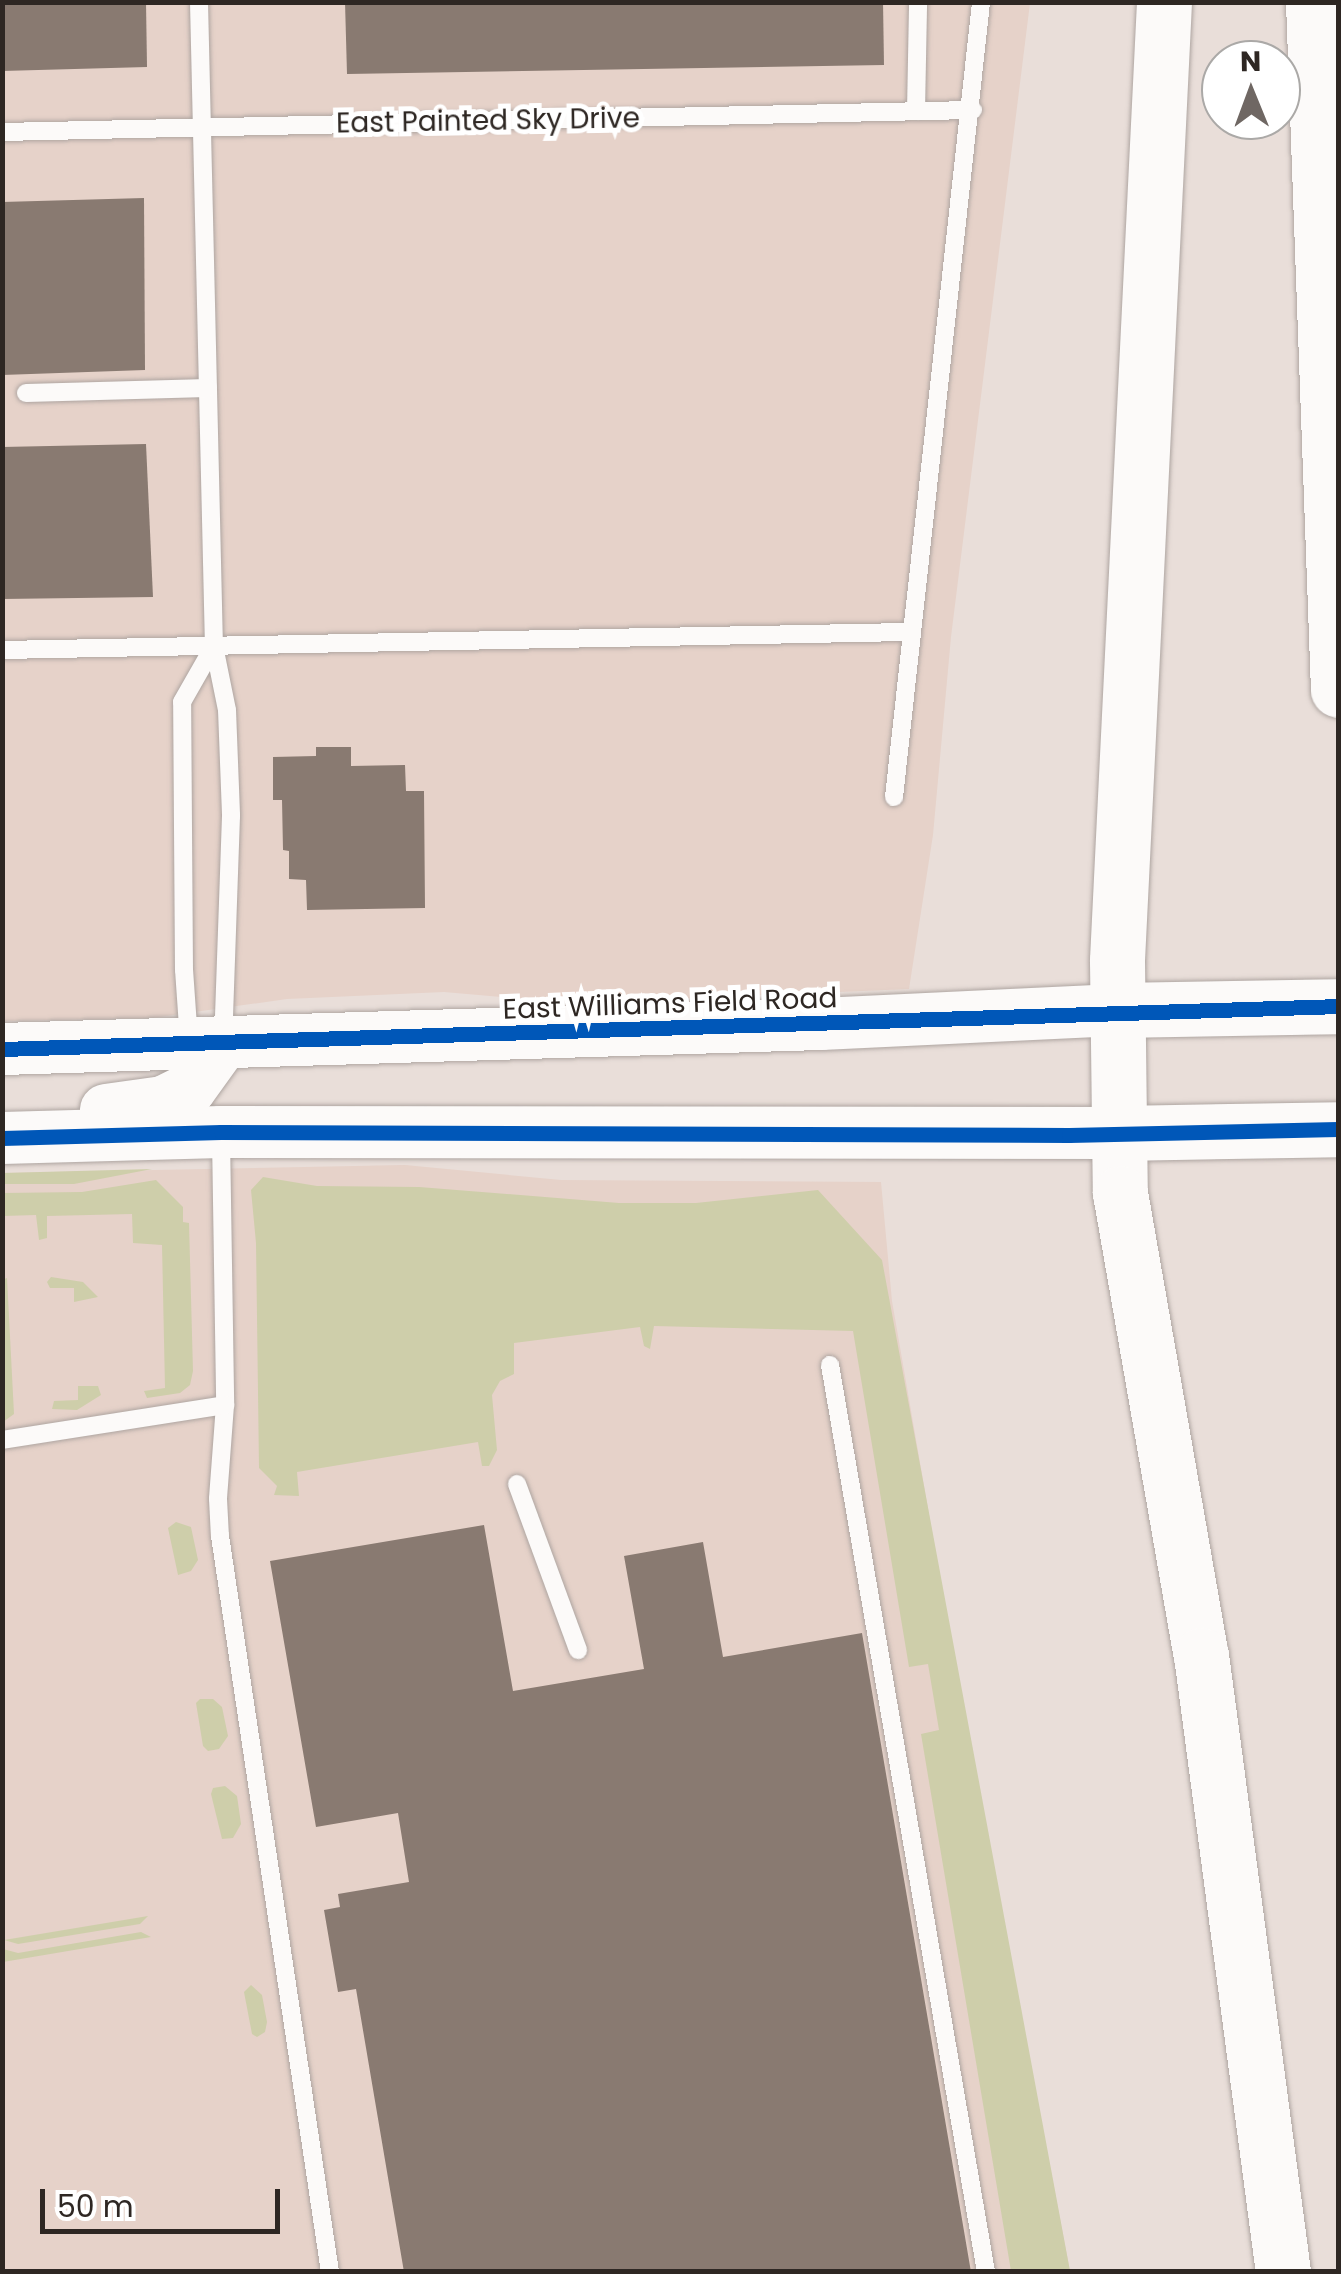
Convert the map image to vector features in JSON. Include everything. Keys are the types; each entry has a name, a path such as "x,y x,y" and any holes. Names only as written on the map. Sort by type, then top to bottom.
{"main road":[{"path":"1164,2 1137,488 1117,1010 1120,1192 1201,1655 1283,2272"},
{"path":"1313,2 1338,690"},
{"name":"East Williams Field Road","path":"2,1050 1117,1010 1338,1006"},
{"path":"2,1128 36,1115 163,1102 190,1089 206,1044"},
{"path":"2,1138 220,1132 1118,1134 1338,1129"}],"lane":[{"path":"199,2 214,646 226,710 231,816 206,1044"},
{"path":"916,111 918,2"},
{"path":"894,797 909,632 973,110 981,2"},
{"name":"East Painted Sky Drive","path":"2,132 973,110"},
{"path":"26,393 208,388"},
{"path":"2,650 909,632"},
{"path":"206,1044 184,970 182,702 214,646"},
{"path":"220,1132 225,1405 218,1499 220,1536 330,2272"},
{"path":"830,1365 986,2272"},
{"path":"2,1440 225,1405"},
{"path":"518,1484 578,1650"}],"shaded area":[{"path":"2,3 1030,3 951,637 933,835 909,989 573,1003 444,992 287,999 152,1018 3,1021"},
{"path":"405,1165 561,1180 881,1182 892,1301 968,1739 1070,2271 3,2271 2,1173"}],"green space":[{"path":"152,1169 74,1184 3,1184 3,1173"},
{"path":"263,1177 317,1186 419,1187 619,1203 696,1203 818,1190 882,1260 1070,2271 1011,2271 921,1734 939,1730 928,1664 909,1667 853,1331 654,1326 650,1349 644,1346 640,1327 514,1343 514,1374 500,1381 492,1395 497,1450 489,1466 482,1466 478,1442 297,1472 299,1496 274,1495 277,1486 259,1468 256,1243 251,1190"},
{"path":"156,1180 183,1207 183,1222 189,1223 193,1371 190,1385 180,1393 147,1398 144,1391 165,1388 162,1245 133,1243 132,1214 47,1216 47,1238 39,1240 36,1215 3,1216 2,1193 82,1192"},
{"path":"51,1277 83,1282 98,1297 74,1302 74,1288 50,1288 47,1282"},
{"path":"7,1278 14,1414 3,1422 2,1280"},
{"path":"78,1386 98,1386 101,1395 77,1410 52,1409 54,1401 78,1400"},
{"path":"176,1522 191,1527 198,1560 191,1571 178,1575 168,1528"},
{"path":"213,1699 222,1707 228,1736 219,1749 208,1751 203,1746 196,1703"},
{"path":"225,1786 237,1796 241,1824 233,1838 222,1839 211,1794 213,1788"},
{"path":"148,1916 140,1924 18,1944 4,1940"},
{"path":"141,1932 151,1937 3,1962 3,1949 18,1953"},
{"path":"251,1985 262,1995 267,2022 265,2032 257,2037 252,2034 244,1992"}],"building":[{"path":"2,2 146,2 147,67 2,71"},
{"path":"345,2 883,2 884,65 347,74"},
{"path":"144,198 145,370 2,375 2,202"},
{"path":"146,444 153,597 2,599 2,447"},
{"path":"316,747 351,747 351,766 405,765 406,791 424,791 425,908 307,910 306,880 289,879 289,851 283,850 282,800 273,800 273,757 316,756"},
{"path":"484,1525 513,1691 644,1669 624,1556 703,1542 723,1657 862,1633 971,2272 404,2272 356,1989 338,1992 324,1910 340,1907 338,1894 409,1882 398,1813 316,1827 270,1561"}],"cycle path":[{"path":"2,1049 1338,1006"},
{"path":"2,1138 221,1132 1069,1135 1338,1129"}]}
